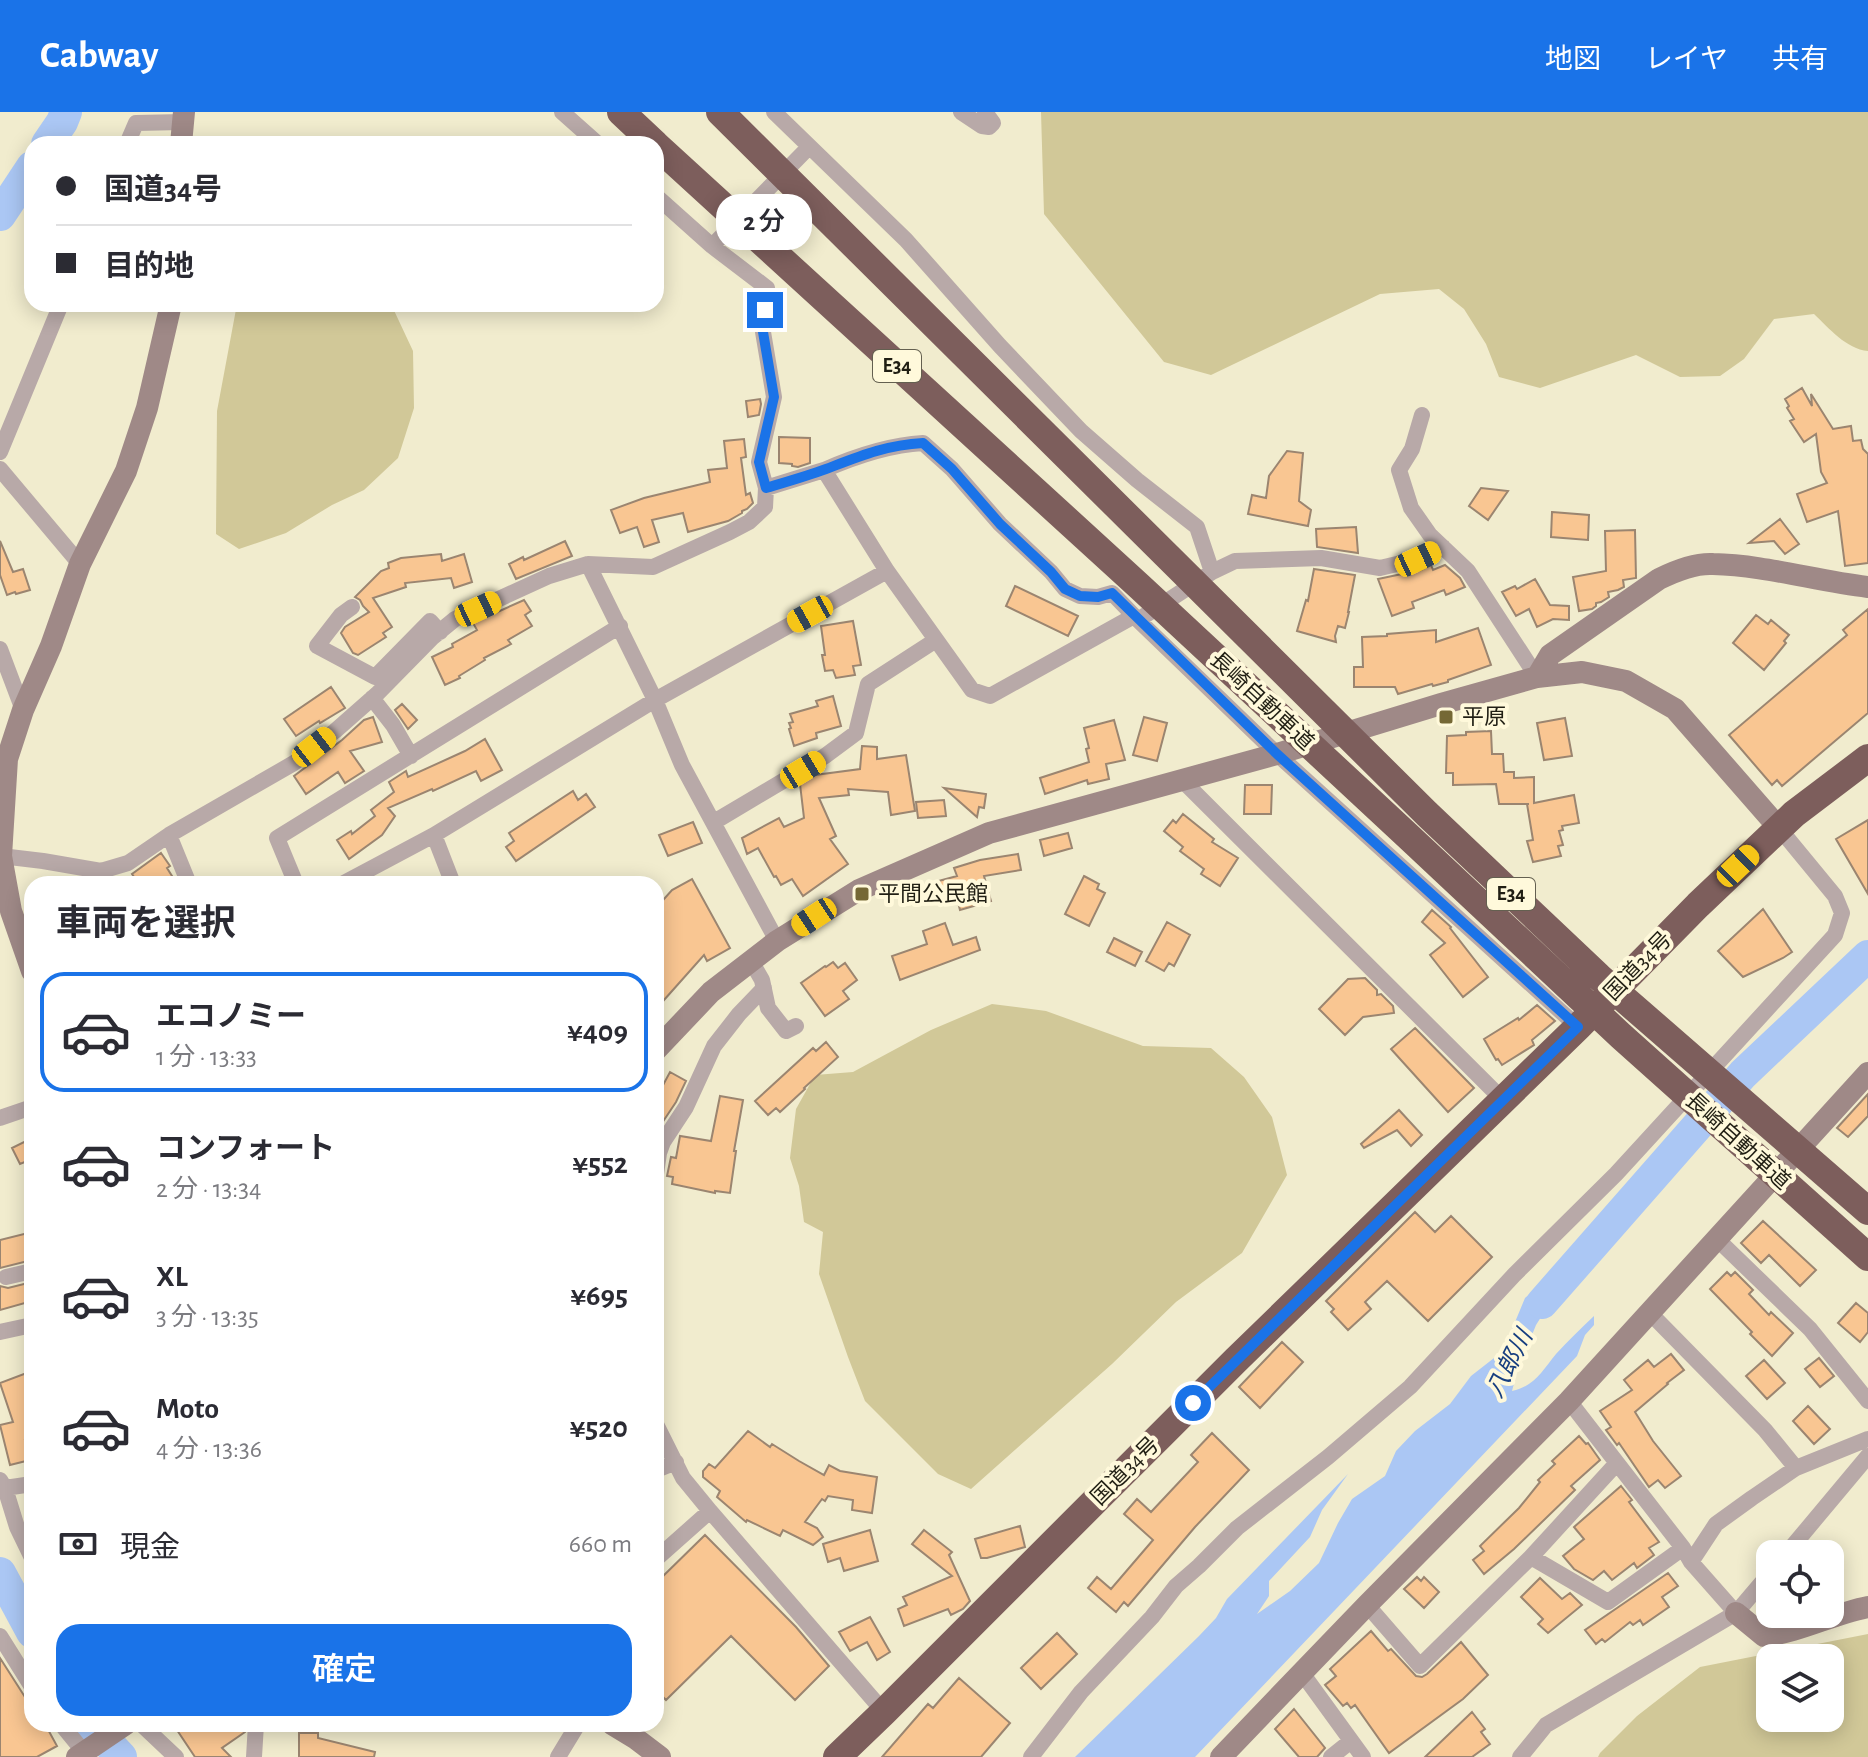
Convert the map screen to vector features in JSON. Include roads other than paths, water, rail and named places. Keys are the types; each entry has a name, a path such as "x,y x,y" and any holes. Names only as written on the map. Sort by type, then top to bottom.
{"highway":[{"name":"長崎自動車道","path":"621,112 647,136"},
{"name":"長崎自動車道","path":"720,112 1427,814 1599,977 1868,1211"},
{"name":"長崎自動車道","path":"664,151 1139,586 1621,1036 1868,1257"},
{"name":"国道34号","path":"837,1757 1698,905 1794,814 1868,758"}],"street":[{"path":"562,112 589,136"},
{"path":"774,112 906,240 1081,431 1197,527 1212,572"},
{"path":"961,112 982,126 989,127 993,123 985,112"},
{"path":"130,136 136,123 183,126"},
{"path":"712,246 809,147"},
{"path":"1,856 101,871 128,863 169,835 294,763 372,698 455,619 549,576 588,564 653,567 749,522 765,507 766,488 759,462 774,397 763,332 767,288 712,246 664,203"},
{"path":"0,452 58,312"},
{"path":"24,948 11,911 1,856 4,759 51,646 80,564 126,471 147,408 169,312"},
{"path":"1422,415 1412,449 1399,470 1411,508 1430,535 1468,571 1537,677"},
{"path":"766,488 824,470 861,454 903,444 923,443 952,469 1000,524 1065,589 1080,596 1098,597 1112,593 1277,754 1578,1027"},
{"path":"0,469 80,564"},
{"path":"824,470 887,571 972,690 990,696 1235,561 1321,558 1380,568 1418,559 1443,547"},
{"path":"1537,677 1550,655 1675,571 1711,563 1868,587"},
{"path":"588,564 655,700 682,765 777,941"},
{"path":"357,876 434,835 655,700 887,571"},
{"path":"352,607 341,615 317,646 375,677 430,621 440,632"},
{"path":"293,876 277,838 620,626"},
{"path":"714,822 825,756 856,733 868,684 936,640"},
{"path":"0,649 23,710"},
{"path":"664,1042 711,992 777,941 859,890 989,833 1277,754 1537,677 1582,672 1626,681 1675,709 1835,896 1842,913 1835,935 1616,1174 1514,1275 1410,1387 1328,1457 1237,1528 1176,1586 1152,1617 1081,1692 1031,1757"},
{"path":"372,698 411,756"},
{"path":"1182,780 1503,1100"},
{"path":"169,835 186,876"},
{"path":"434,835 450,876"},
{"path":"751,961 762,980 768,1008 786,1031 796,1026"},
{"path":"664,1140 686,1107 714,1046 764,988"},
{"path":"1221,1757 1569,1401 1868,1073"},
{"path":"0,1118 24,1110"},
{"path":"1717,1239 1810,1329 1868,1401"},
{"path":"6,1277 24,1273"},
{"path":"1649,1312 1765,1430 1796,1468"},
{"path":"0,1332 24,1327"},
{"path":"1569,1401 1687,1555 1736,1613 1764,1636 1784,1634 1868,1607"},
{"path":"664,1439 683,1478 884,1712"},
{"path":"1531,1557 1608,1602 1687,1555 1716,1524 1796,1468 1868,1439"},
{"path":"1798,1540 1868,1456"},
{"path":"664,1467 676,1462"},
{"path":"1367,1605 1420,1666 1531,1557 1617,1463"},
{"path":"24,1484 2,1484 24,1541"},
{"path":"664,1552 710,1511"},
{"path":"1520,1757 1546,1725 1736,1613 1756,1589"},
{"path":"0,1636 24,1674"},
{"path":"1302,1673 1363,1757"},
{"path":"67,1732 84,1755 115,1732"},
{"path":"149,1732 176,1757"},
{"path":"254,1757 256,1732"},
{"path":"558,1757 573,1732"},
{"path":"625,1732 660,1757"},
{"path":"1331,1757 1351,1741"}],"water":[{"path":"1588,1243 1536,1325 1512,1391 1527,1386 1537,1377 1594,1316 1594,1325 1585,1335 1577,1356 1195,1757 1075,1757 1199,1636 1216,1618 1227,1599 1348,1474 1322,1510 1310,1537 1269,1581 1269,1596 1257,1614 1290,1591 1319,1563 1352,1499 1385,1476 1396,1451 1415,1431 1450,1404 1471,1376 1503,1351 1525,1298"}],"waterway":[{"path":"52,136 66,112"},
{"path":"0,215 24,179"},
{"name":"八郎川","path":"1542,1303 1743,1074 1868,956"},
{"path":"0,1573 24,1617"},
{"path":"98,1732 121,1757"}],"place":[{"name":"平原","path":"1446,717"},
{"name":"平間公民館","path":"862,894"}]}
